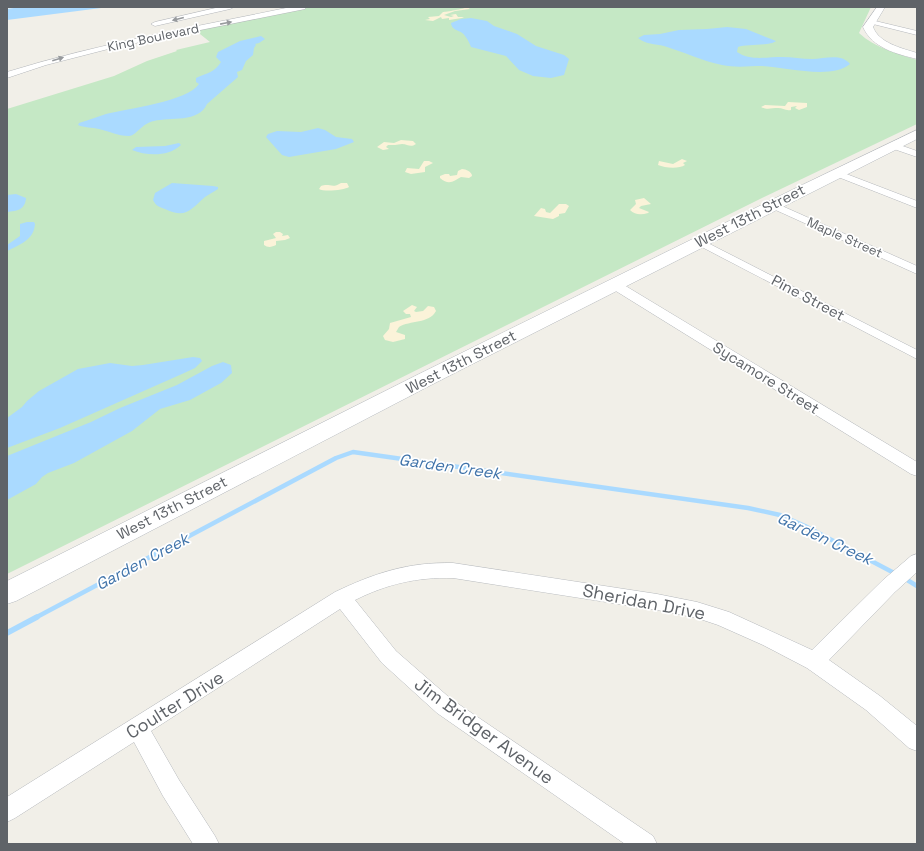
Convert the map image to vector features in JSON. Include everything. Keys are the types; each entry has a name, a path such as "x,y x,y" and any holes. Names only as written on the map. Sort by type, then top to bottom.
{"main road":[{"path":"881,7 868,27 869,32 874,38 890,47 917,56"},
{"name":"West 13th Street","path":"7,593 426,379 836,173 917,134"}],"street":[{"name":"King Boulevard","path":"145,27 230,7"},
{"name":"King Boulevard","path":"7,75 121,43 302,7"},
{"path":"871,22 917,33"},
{"path":"7,66 78,45"},
{"path":"28,60 39,65"},
{"path":"894,146 917,154"},
{"path":"836,173 917,205"},
{"name":"Maple Street","path":"773,205 917,270"},
{"name":"Pine Street","path":"700,242 917,355"},
{"name":"Sycamore Street","path":"615,285 917,470"},
{"path":"814,661 889,586 914,564"},
{"name":"Sheridan Drive","path":"342,598 364,586 404,573 429,569 448,569 657,602 697,610 722,618 770,639 814,661 873,703 917,740"},
{"name":"Coulter Drive","path":"7,810 342,598"},
{"name":"Jim Bridger Avenue","path":"342,598 389,657 444,706 645,844"},
{"path":"138,728 171,788 207,844"}],"green space":[{"path":"310,7 871,7 859,33 872,43 917,60 917,124 762,198 7,574 7,109 114,76 147,61 177,51 176,50 210,42 195,30"}],"sand":[{"path":"467,7 470,9 455,11 444,15 451,17 454,16 450,15 456,14 458,17 464,17 462,18 449,20 449,18 442,19 441,17 433,21 425,20 430,19 428,17 439,16 443,12"},
{"path":"788,102 807,103 807,107 799,110 795,108 797,106 791,107 791,110 786,110 780,108 767,109 761,107 765,105 785,106"},
{"path":"401,140 413,141 416,144 411,146 402,144 388,145 386,147 389,149 383,150 377,147 384,142 394,143"},
{"path":"682,159 687,161 683,163 685,165 676,168 658,165 659,161 673,164"},
{"path":"424,161 433,163 425,167 425,172 411,174 405,172 407,168 419,169"},
{"path":"462,169 471,173 472,176 469,178 461,177 449,182 446,182 440,178 440,176 445,174 449,174 450,176 457,175 458,171"},
{"path":"341,183 347,183 349,187 334,190 319,189 321,186 335,186"},
{"path":"644,198 651,204 641,206 639,208 649,212 648,213 638,214 630,210 636,204 635,200"},
{"path":"559,204 566,204 569,206 565,213 559,214 559,216 553,219 534,216 541,208 550,213"},
{"path":"276,232 283,234 282,236 288,235 290,238 276,241 276,245 272,247 267,247 264,245 264,241 276,238 273,234"},
{"path":"412,305 417,307 414,311 416,312 423,311 428,306 434,307 436,311 429,318 399,327 396,332 405,335 405,339 393,342 385,340 383,336 389,329 390,323 411,317 410,314 406,314 403,311"}],"water":[{"path":"20,7 109,7 7,20 7,9"},
{"path":"471,18 487,21 494,26 517,34 536,46 564,55 569,59 564,75 551,78 533,76 519,70 506,56 471,47 463,34 453,28 451,23 461,19"},
{"path":"727,27 746,29 776,41 769,44 738,47 737,52 747,57 812,59 832,57 842,59 850,64 842,69 820,72 762,66 727,66 707,61 664,46 647,43 638,38 644,35 660,34 679,30"},
{"path":"261,36 265,39 255,44 253,55 246,61 242,70 237,72 238,77 207,104 198,114 191,117 150,122 129,136 78,125 79,123 106,114 156,104 183,95 193,90 199,84 196,82 196,78 210,72 219,65 221,62 216,57 218,52 240,41"},
{"path":"318,128 325,130 336,137 352,139 354,142 336,149 289,157 282,155 266,137 268,134 277,131 301,132"},
{"path":"179,143 181,145 176,149 164,153 151,154 132,150 136,147 165,146"},
{"path":"172,183 213,186 218,187 218,189 205,197 187,212 178,213 159,207 153,200 155,193"},
{"path":"16,194 26,198 24,205 20,209 7,212 7,195"},
{"path":"34,222 35,224 32,234 25,241 7,251 7,245 20,236 20,224"},
{"path":"193,357 200,358 202,361 195,368 60,428 7,448 7,418 22,407 39,391 78,369 110,363 132,366 143,365"},
{"path":"223,362 231,365 232,373 221,383 190,400 160,409 132,431 74,463 48,473 36,484 7,500 7,456 177,385 212,366"}],"waterway":[{"name":"Garden Creek","path":"35,618 336,458 353,452 748,508 780,515 805,526 896,574"},
{"name":"Garden Creek","path":"904,578 917,586"},
{"name":"Garden Creek","path":"7,633 37,617"}]}
